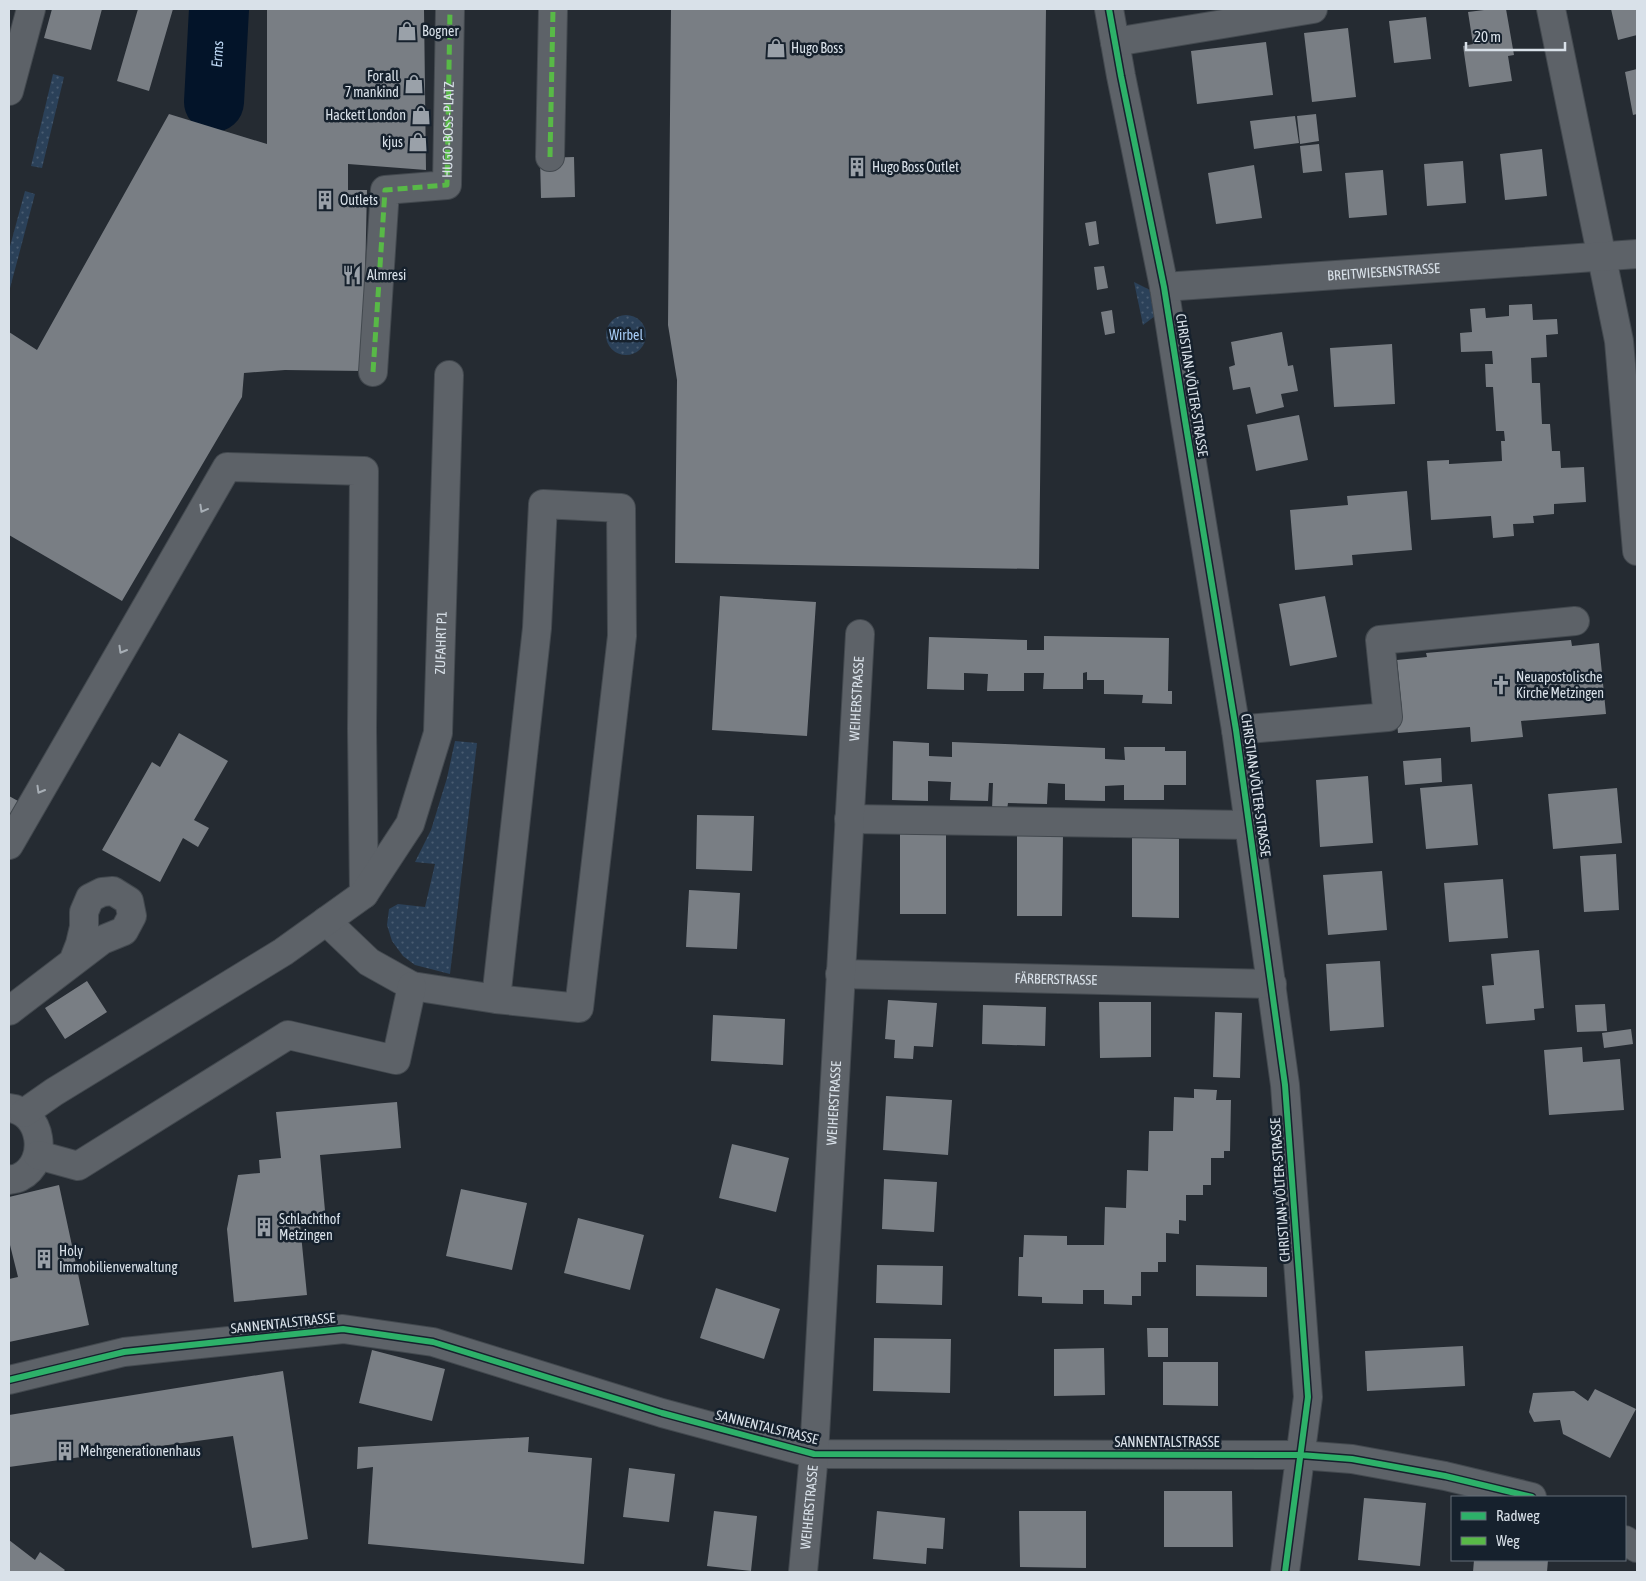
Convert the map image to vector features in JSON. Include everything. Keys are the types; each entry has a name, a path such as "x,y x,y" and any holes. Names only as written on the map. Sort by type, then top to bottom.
{"street":[{"path":"9,91 32,9"},
{"name":"HUGO-BOSS-PLATZ","path":"373,372 385,190 446,186 450,9"},
{"path":"550,157 552,9"},
{"name":"CHRISTIAN-VÖLTER-STRASSE","path":"1109,9 1164,287 1184,420 1236,730 1285,1085 1308,1397 1285,1572"},
{"path":"1115,42 1313,9"},
{"path":"1550,9 1619,341 1637,551"},
{"name":"BREITWIESENSTRASSE","path":"1164,287 1637,254"},
{"name":"ZUFAHRT P1","path":"364,894 410,824 438,733 450,375"},
{"path":"9,845 227,467 364,471 362,730 364,894 283,952 54,1092 17,1110 33,1122 40,1139 38,1155 31,1168 20,1177 9,1180"},
{"path":"326,921 369,962 412,986 496,999 579,1008 622,636 621,508 543,504 537,628 496,999"},
{"path":"1236,730 1388,717 1380,640 1575,621"},
{"name":"WEIHERSTRASSE","path":"803,1572 814,1454 860,634"},
{"path":"849,819 1249,825"},
{"path":"9,1010 73,962"},
{"name":"FÄRBERSTRASSE","path":"840,974 1272,984"},
{"path":"38,1155 78,1166 288,1035 396,1060 412,986"},
{"name":"SANNENTALSTRASSE","path":"9,1380 124,1352 343,1329 433,1342 671,1415 814,1454 1300,1455 1352,1459 1436,1474 1528,1496"},
{"path":"1626,1541 1637,1548"}],"green space":[{"path":"53,74 64,77 42,168 31,166"},
{"path":"25,191 35,194 9,292 9,250"},
{"path":"1134,282 1150,290 1155,316 1143,325"},
{"name":"Wirbel","path":"630,315 637,318 643,324 646,335 645,343 637,352 630,355 622,355 615,352 607,343 606,331 609,324 618,316"},
{"path":"455,741 477,743 450,974 415,965 403,956 392,941 387,925 389,909 398,904 425,907 435,864 415,862 431,830 447,778"}],"building":[{"path":"52,9 102,9 91,50 44,38"},
{"path":"138,9 173,9 149,91 117,81"},
{"path":"267,9 424,9 426,170 348,164 348,190 367,190 363,371 285,370 244,373 242,397 122,601 9,535 9,332 37,350 169,114 267,144"},
{"name":"Hugo Boss Outlet","path":"671,9 1046,9 1039,569 675,563 677,380 668,325"},
{"path":"1506,9 1514,55 1508,56 1512,81 1469,87 1463,46 1473,44 1468,12"},
{"path":"1611,9 1637,9 1637,35 1618,40"},
{"path":"1426,17 1431,59 1394,63 1389,21"},
{"path":"1348,28 1356,97 1312,102 1304,33"},
{"path":"1266,42 1273,95 1197,104 1191,51"},
{"path":"1637,69 1637,114 1633,115 1625,72"},
{"path":"1316,114 1319,141 1300,144 1297,116"},
{"path":"1295,116 1299,143 1254,149 1250,121"},
{"path":"1319,144 1322,171 1303,173 1300,146"},
{"path":"1542,149 1547,196 1505,200 1500,154"},
{"path":"574,157 575,197 541,198 540,158"},
{"path":"1463,161 1466,203 1427,206 1424,164"},
{"path":"1254,165 1262,218 1216,224 1208,173"},
{"path":"1383,170 1387,215 1349,218 1345,173"},
{"path":"1096,221 1099,244 1089,246 1085,223"},
{"path":"1104,266 1108,288 1097,290 1094,267"},
{"path":"1532,304 1533,320 1557,319 1558,334 1546,335 1547,357 1531,358 1532,383 1540,383 1542,424 1550,424 1552,451 1560,451 1561,468 1584,467 1586,502 1554,504 1554,514 1533,516 1534,523 1513,524 1514,536 1493,538 1491,516 1431,520 1427,461 1449,460 1449,464 1502,461 1501,441 1505,441 1504,431 1496,431 1493,387 1486,387 1485,364 1493,364 1492,351 1461,352 1460,333 1472,332 1470,309 1485,308 1486,318 1509,316 1509,305"},
{"path":"1112,310 1115,333 1105,335 1101,312"},
{"path":"1282,332 1288,366 1293,365 1298,391 1281,394 1284,407 1256,414 1250,387 1233,390 1229,367 1235,365 1231,342"},
{"path":"1392,344 1395,404 1334,407 1330,348"},
{"path":"1299,415 1308,460 1256,471 1247,425"},
{"path":"1407,491 1412,550 1352,555 1353,565 1295,570 1290,510 1348,505 1347,496"},
{"path":"720,596 816,602 807,736 712,730"},
{"path":"1325,596 1337,657 1290,666 1279,604"},
{"path":"1044,636 1169,638 1168,691 1172,691 1172,704 1142,703 1143,695 1104,694 1104,680 1087,680 1087,672 1083,673 1083,689 1043,689 1044,673 1024,673 1024,691 987,691 988,674 964,673 964,690 927,689 929,637 1027,640 1027,650 1044,650"},
{"name":"Neuapostolische Kirche Metzingen","path":"1571,640 1572,646 1599,643 1606,714 1521,721 1523,737 1471,742 1470,727 1398,733 1396,711 1402,710 1397,660 1427,657 1426,653"},
{"path":"179,733 228,761 194,820 209,828 198,847 183,838 160,882 102,850 152,762 160,767"},
{"path":"893,741 929,743 929,756 952,757 952,742 1105,748 1105,759 1125,760 1124,747 1165,747 1165,751 1186,751 1186,785 1164,785 1164,800 1124,800 1124,785 1105,786 1105,801 1065,800 1065,784 1048,783 1047,804 1008,803 1007,810 992,810 993,783 989,783 988,801 950,800 951,782 928,781 928,801 892,800"},
{"path":"1441,758 1442,782 1405,785 1403,761"},
{"path":"1368,776 1373,843 1320,847 1316,780"},
{"path":"1472,784 1478,845 1426,849 1420,788"},
{"path":"1617,788 1622,843 1553,849 1548,794"},
{"path":"9,796 18,801 9,816"},
{"path":"697,815 754,816 752,871 696,869"},
{"path":"900,831 946,831 946,914 900,914"},
{"path":"1017,833 1063,834 1062,916 1017,916"},
{"path":"1132,837 1179,837 1179,918 1132,917"},
{"path":"1616,854 1619,910 1584,912 1580,856"},
{"path":"1382,871 1387,930 1328,935 1323,875"},
{"path":"1503,879 1508,938 1449,942 1444,883"},
{"path":"689,890 740,893 737,949 686,947"},
{"path":"1539,950 1544,1008 1534,1009 1535,1020 1486,1024 1482,986 1494,985 1491,954"},
{"path":"1380,961 1384,1027 1330,1031 1326,964"},
{"path":"87,981 107,1012 65,1039 45,1008"},
{"path":"888,1000 937,1003 933,1047 914,1046 913,1059 894,1058 895,1040 885,1039"},
{"path":"1099,1002 1151,1002 1151,1057 1100,1058"},
{"path":"1605,1004 1607,1031 1577,1032 1575,1005"},
{"path":"983,1005 1046,1007 1045,1046 982,1044"},
{"path":"1215,1012 1242,1013 1240,1078 1213,1077"},
{"path":"713,1015 785,1019 783,1065 711,1061"},
{"path":"1631,1029 1633,1044 1604,1048 1602,1033"},
{"path":"1582,1047 1583,1062 1620,1059 1624,1110 1549,1115 1544,1050"},
{"path":"1194,1089 1217,1090 1216,1100 1231,1100 1230,1151 1224,1151 1224,1158 1211,1158 1211,1185 1203,1185 1203,1195 1186,1195 1186,1221 1179,1220 1179,1234 1166,1233 1166,1262 1158,1262 1158,1272 1141,1272 1141,1296 1132,1296 1132,1305 1104,1304 1104,1290 1083,1290 1083,1304 1042,1303 1042,1297 1018,1296 1019,1257 1023,1257 1024,1235 1067,1236 1067,1245 1104,1245 1105,1207 1126,1208 1127,1170 1148,1171 1149,1131 1173,1131 1174,1097 1194,1098"},
{"path":"886,1096 952,1100 948,1155 883,1150"},
{"name":"Schlachthof Metzingen","path":"397,1102 401,1148 320,1155 326,1222 300,1224 307,1295 234,1302 227,1229 238,1175 260,1173 259,1160 281,1158 276,1112"},
{"path":"732,1144 789,1158 776,1212 719,1198"},
{"path":"884,1179 937,1182 934,1232 882,1229"},
{"name":"Holy Immobilienverwaltung","path":"59,1185 89,1325 9,1342 9,1279 18,1277 9,1241 9,1197"},
{"path":"461,1189 527,1203 512,1270 446,1256"},
{"path":"578,1218 644,1235 630,1290 564,1273"},
{"path":"877,1265 943,1266 942,1305 876,1303"},
{"path":"1196,1265 1267,1267 1267,1297 1196,1296"},
{"path":"716,1288 780,1309 764,1359 700,1338"},
{"path":"1147,1328 1168,1328 1168,1357 1148,1357"},
{"path":"874,1338 951,1339 950,1393 873,1391"},
{"path":"1463,1346 1465,1386 1367,1391 1365,1351"},
{"path":"1104,1348 1105,1395 1054,1396 1054,1349"},
{"path":"372,1350 445,1369 432,1421 359,1403"},
{"path":"1163,1362 1218,1362 1218,1406 1163,1405"},
{"name":"Mehrgenerationenhaus","path":"283,1371 308,1539 252,1548 233,1436 9,1467 9,1415"},
{"path":"1595,1389 1636,1409 1610,1458 1563,1434 1560,1420 1534,1422 1529,1412 1533,1393 1574,1391 1588,1401"},
{"path":"529,1437 528,1452 592,1458 584,1564 368,1544 373,1467 357,1469 358,1447"},
{"path":"629,1468 675,1474 669,1522 623,1517"},
{"path":"1164,1491 1232,1491 1233,1547 1164,1547"},
{"path":"1364,1498 1426,1503 1420,1566 1358,1560"},
{"path":"714,1511 757,1516 751,1571 707,1566"},
{"path":"877,1511 945,1518 943,1549 927,1548 926,1564 873,1559"},
{"path":"1019,1511 1086,1511 1086,1568 1020,1567"},
{"path":"9,1540 35,1560 40,1552 65,1570 63,1572 9,1572"},
{"path":"1474,1561 1548,1561 1547,1572 1473,1572"}],"waterway":[{"name":"Erms","path":"214,102 219,9"}],"marked path":[{"path":"373,372 385,190 447,185 450,9"},
{"path":"550,157 553,9"}],"cycle path":[{"path":"1109,9 1164,287 1236,730 1285,1085 1308,1397 1285,1572"},
{"path":"9,1380 124,1352 343,1329 433,1342 662,1413 814,1454 1300,1455 1352,1459 1445,1476 1528,1496"}],"place":[{"name":"Bogner","path":"407,31"},
{"name":"Hugo Boss","path":"776,48"},
{"name":"For all 7 mankind","path":"414,84"},
{"name":"Hackett London","path":"421,115"},
{"name":"kjus","path":"418,142"},
{"name":"Hugo Boss Outlet","path":"857,167"},
{"name":"Outlets","path":"325,200"},
{"name":"Almresi","path":"352,275"},
{"name":"Neuapostolische Kirche Metzingen","path":"1501,685"},
{"name":"Schlachthof Metzingen","path":"264,1227"},
{"name":"Holy Immobilienverwaltung","path":"44,1259"},
{"name":"Mehrgenerationenhaus","path":"65,1451"}]}
